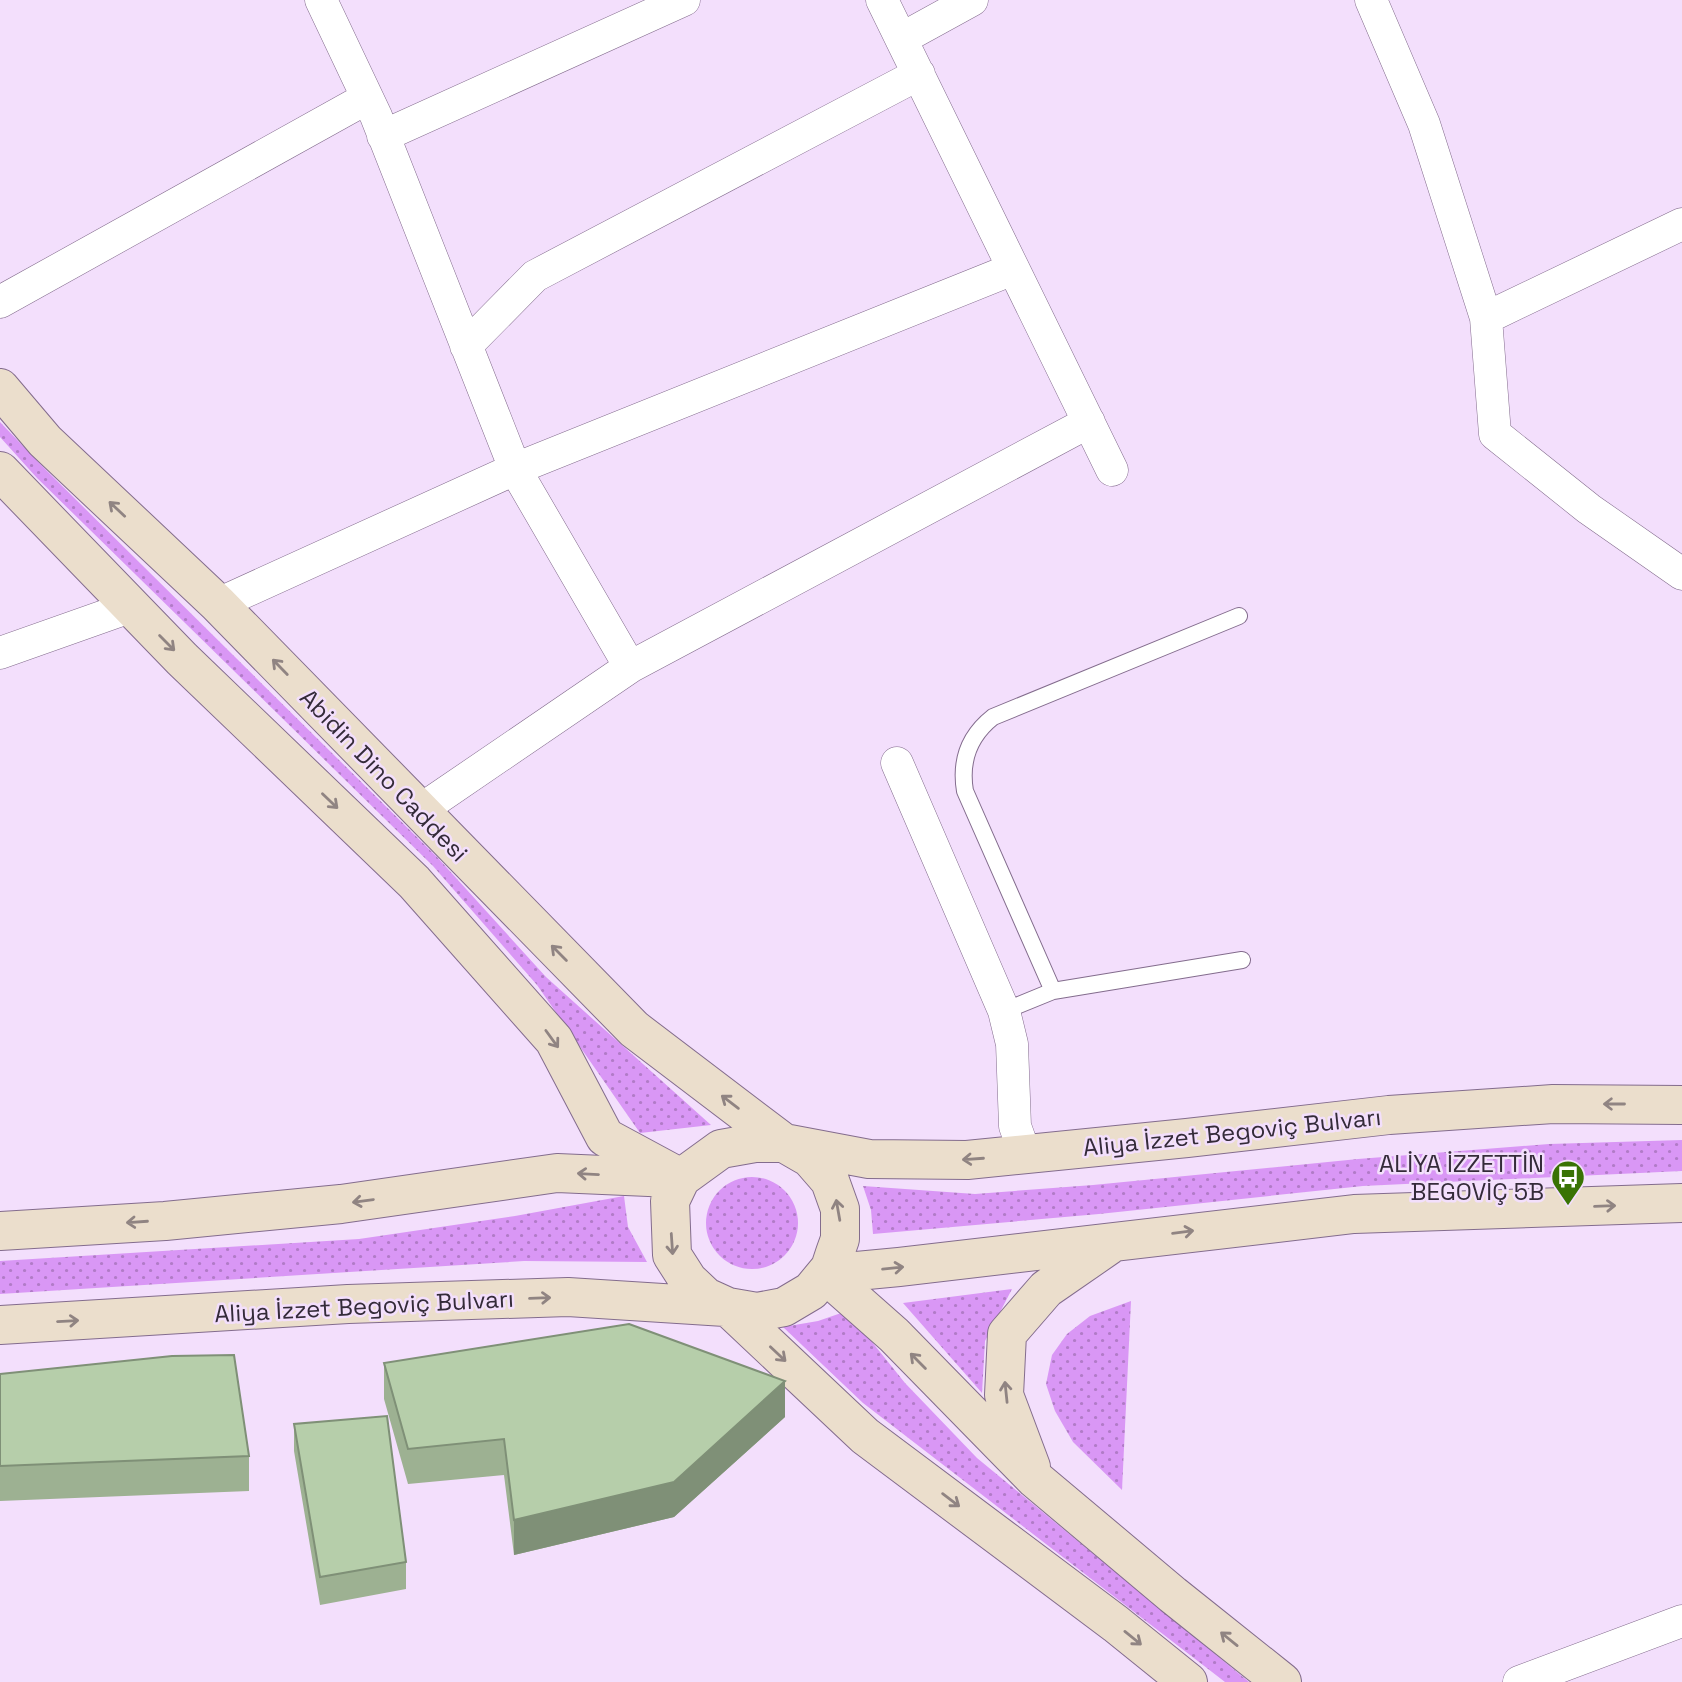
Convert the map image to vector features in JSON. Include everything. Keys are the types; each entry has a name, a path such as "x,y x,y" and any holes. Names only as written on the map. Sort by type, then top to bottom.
{"main road":[{"name":"Abidin Dino Caddesi","path":"0,388 45,440 218,604 634,1029 784,1143"},
{"path":"0,471 130,607 422,892 554,1040 605,1138 681,1178"},
{"name":"Aliya İzzet Begoviç Bulvarı","path":"784,1143 869,1158 967,1160 1389,1115 1553,1104 1682,1105"},
{"path":"755,1143 784,1143 810,1158 830,1181 840,1209 840,1240 830,1268 811,1291 784,1307 757,1312 728,1307 706,1297 688,1280 672,1255 670,1201 681,1178 721,1149 755,1143"},
{"path":"0,1231 165,1221 341,1204 557,1173 681,1178"},
{"path":"825,1274 1354,1214 1682,1203"},
{"path":"1035,1479 1004,1395 1007,1334 1046,1289 1115,1241"},
{"path":"825,1274 894,1335 1035,1479 1282,1682"},
{"name":"Aliya İzzet Begoviç Bulvarı","path":"0,1325 348,1304 568,1297 728,1307"},
{"path":"728,1307 865,1436 1116,1624 1188,1682"}],"street":[{"path":"321,0 383,136 515,469 630,667"},
{"path":"383,136 684,0"},
{"path":"882,0 1112,470"},
{"path":"901,39 972,0"},
{"path":"1371,0 1424,124 1486,318 1495,434 1589,509 1682,574"},
{"path":"466,346 535,276 919,75"},
{"path":"0,302 367,98"},
{"path":"1486,318 1682,225"},
{"path":"218,604 515,469 1013,269"},
{"path":"419,811 630,667 1088,422"},
{"path":"0,653 130,607"},
{"path":"897,763 1004,1011 1012,1044 1016,1126 1025,1154"},
{"path":"1519,1682 1682,1621"}],"lane":[{"path":"1053,992 965,791 962,776 968,747 983,726 993,718 1238,616"},
{"path":"1004,1011 1053,992 1242,960"}],"shaded area":[{"path":"0,422 437,857 546,977 711,1125 640,1133 537,985 433,866 37,478 0,437"},
{"path":"1682,1140 1682,1171 1363,1186 1099,1214 873,1234 871,1210 863,1186 975,1194 1549,1144"},
{"path":"752,1177 770,1180 785,1190 795,1205 798,1223 795,1241 785,1256 770,1266 752,1269 734,1266 719,1256 709,1241 706,1223 709,1205 719,1190 734,1180"},
{"path":"624,1196 628,1227 647,1262 524,1261 0,1294 0,1261 359,1239 515,1216"},
{"path":"1012,1289 985,1341 982,1393 903,1303"},
{"path":"1131,1301 1122,1490 1073,1442 1055,1411 1046,1384 1052,1355 1067,1334 1090,1316"},
{"path":"847,1311 905,1383 977,1458 1249,1682 1225,1682 863,1403 783,1327 818,1321"}],"building":[{"path":"629,1324 785,1381 674,1482 514,1520 504,1439 408,1449 384,1363"},
{"path":"234,1355 249,1456 0,1466 0,1374 172,1356"},
{"path":"387,1416 406,1562 320,1577 294,1424"}],"place":[{"name":"ALİYA İZZETTİN BEGOVİÇ 5B","path":"1568,1207"}]}
